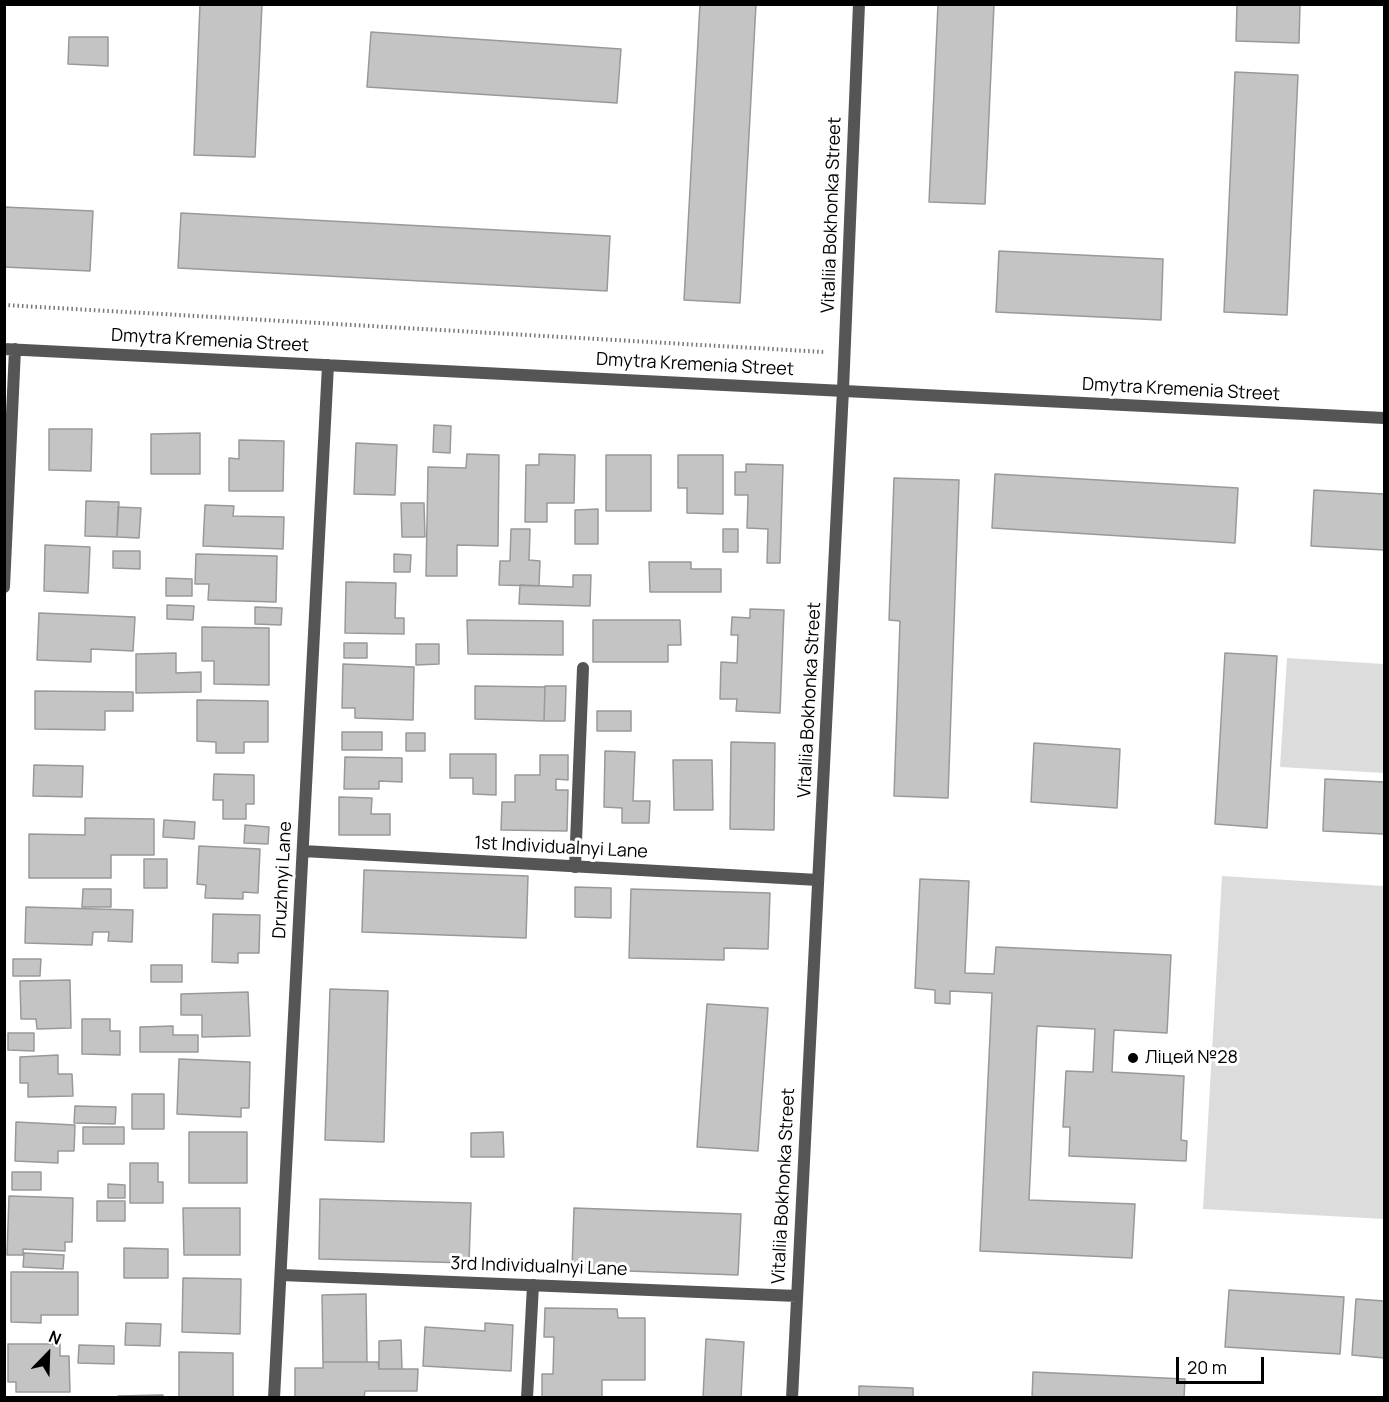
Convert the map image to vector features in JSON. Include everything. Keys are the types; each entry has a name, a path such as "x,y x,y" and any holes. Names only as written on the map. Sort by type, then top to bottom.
{"street":[{"name":"Vitaliia Bokhonka Street","path":"792,1398 845,353 859,4"},
{"name":"Dmytra Kremenia Street","path":"10,349 1384,418"},
{"path":"4,587 10,349"},
{"name":"Druzhnyi Lane","path":"274,1398 328,365"},
{"path":"575,867 583,668"},
{"name":"1st Individualnyi Lane","path":"303,851 818,880"},
{"name":"3rd Individualnyi Lane","path":"280,1275 797,1296"},
{"path":"527,1398 533,1285"}],"path":[{"path":"4,305 845,353"}],"shaded area":[{"path":"1287,658 1384,664 1384,773 1280,767"},
{"path":"1222,876 1384,886 1384,1219 1203,1209"}],"building":[{"path":"200,4 262,4 255,157 194,155"},
{"path":"700,4 756,4 740,303 684,300"},
{"path":"938,4 994,4 985,204 929,202"},
{"path":"1237,4 1300,4 1299,43 1236,41"},
{"path":"371,32 621,49 617,103 367,87"},
{"path":"69,37 108,37 108,66 68,64"},
{"path":"1235,72 1298,75 1287,315 1224,312"},
{"path":"4,207 93,211 90,271 4,267"},
{"path":"181,213 610,236 607,291 178,268"},
{"path":"999,251 1163,259 1161,320 996,312"},
{"path":"434,425 451,426 450,453 433,452"},
{"path":"49,429 92,429 91,471 49,470"},
{"path":"200,433 200,474 151,474 151,434"},
{"path":"239,440 284,441 283,491 229,491 229,458 239,459"},
{"path":"356,443 397,445 395,495 354,494"},
{"path":"467,454 499,455 498,546 457,545 457,576 426,576 428,467 466,468"},
{"path":"539,454 575,455 574,503 547,503 547,522 525,522 526,465 539,465"},
{"path":"606,455 651,455 651,511 606,511"},
{"path":"678,455 723,455 723,514 687,513 687,488 678,488"},
{"path":"746,464 783,465 780,563 767,563 768,529 747,528 748,495 735,495 735,472 746,472"},
{"path":"995,474 1238,488 1235,543 992,528"},
{"path":"894,478 959,480 948,798 894,796 900,621 889,620"},
{"path":"1314,490 1384,494 1384,550 1311,546"},
{"path":"86,501 119,502 117,537 85,536"},
{"path":"401,503 424,503 425,537 402,537"},
{"path":"205,505 234,506 233,516 284,517 283,549 203,546"},
{"path":"118,507 141,508 139,538 117,537"},
{"path":"598,509 598,544 575,544 575,510"},
{"path":"511,529 530,529 529,560 540,561 539,586 499,585 500,561 510,561"},
{"path":"723,529 738,529 738,552 723,552"},
{"path":"45,545 90,547 88,593 44,591"},
{"path":"113,551 140,551 140,569 113,568"},
{"path":"196,554 277,556 276,602 208,600 209,584 195,584"},
{"path":"394,554 411,555 410,572 394,572"},
{"path":"649,562 691,562 691,569 721,569 721,592 650,592"},
{"path":"573,575 591,575 590,606 519,604 520,585 573,587"},
{"path":"166,578 192,579 192,596 166,596"},
{"path":"346,582 396,583 395,618 404,618 404,634 345,633"},
{"path":"167,605 194,606 193,620 167,619"},
{"path":"255,607 282,608 281,625 255,624"},
{"path":"750,609 784,610 780,713 736,711 737,699 720,699 721,662 737,663 738,635 731,635 732,617 750,618"},
{"path":"39,613 135,617 133,651 91,649 91,662 37,660"},
{"path":"467,620 563,621 563,655 468,654"},
{"path":"593,620 680,620 681,645 668,645 668,662 593,662"},
{"path":"202,627 269,628 269,685 214,684 214,661 202,661"},
{"path":"344,643 367,643 367,658 344,658"},
{"path":"416,644 439,644 439,664 416,665"},
{"path":"176,653 176,673 201,672 201,692 136,693 136,654"},
{"path":"1225,653 1277,656 1267,828 1215,824"},
{"path":"343,664 414,667 413,720 355,718 355,708 342,708"},
{"path":"475,686 545,687 544,721 475,719"},
{"path":"545,686 566,686 565,721 544,721"},
{"path":"35,691 133,692 133,711 105,711 105,730 35,729"},
{"path":"197,700 268,701 268,742 244,742 244,753 216,753 216,742 197,741"},
{"path":"597,711 631,711 631,731 597,731"},
{"path":"342,732 382,732 382,750 342,750"},
{"path":"406,733 425,733 425,751 406,751"},
{"path":"731,742 775,743 774,830 730,829"},
{"path":"1034,743 1120,749 1117,808 1031,802"},
{"path":"605,751 635,752 633,801 650,801 649,823 622,823 622,808 604,807"},
{"path":"450,754 496,754 496,795 473,794 473,778 450,778"},
{"path":"540,755 568,755 568,780 556,779 556,790 568,790 567,831 501,830 502,802 515,802 515,775 540,775"},
{"path":"345,757 402,758 402,782 379,781 379,789 344,789"},
{"path":"673,760 712,760 713,810 674,810"},
{"path":"34,765 83,766 82,797 33,796"},
{"path":"214,774 254,775 254,804 246,804 246,819 223,819 223,800 213,800"},
{"path":"1325,779 1384,782 1384,834 1323,831"},
{"path":"339,797 372,798 371,814 390,814 390,835 339,835"},
{"path":"85,818 154,819 154,855 111,855 111,878 29,878 29,834 85,835"},
{"path":"164,820 195,822 194,839 163,837"},
{"path":"245,825 269,827 268,844 244,843"},
{"path":"199,846 260,849 258,893 243,892 243,899 205,898 206,885 197,884"},
{"path":"144,859 167,859 167,888 144,888"},
{"path":"364,870 528,876 526,938 362,932"},
{"path":"920,879 969,881 965,973 994,974 996,947 1171,955 1167,1033 1114,1030 1112,1072 1184,1076 1181,1140 1187,1141 1186,1161 1069,1156 1070,1127 1063,1127 1066,1071 1093,1072 1095,1029 1037,1026 1029,1200 1135,1204 1132,1258 980,1251 992,993 950,991 950,1004 935,1003 935,990 915,988"},
{"path":"575,887 611,888 611,918 575,917"},
{"path":"83,889 111,889 111,907 82,907"},
{"path":"631,889 770,893 768,949 724,948 724,960 629,958"},
{"path":"26,907 133,910 132,942 108,941 109,932 93,932 92,945 25,943"},
{"path":"213,914 260,915 259,953 238,953 238,963 212,962"},
{"path":"13,959 41,959 40,976 13,976"},
{"path":"151,965 182,965 182,982 151,982"},
{"path":"70,980 71,1028 37,1029 36,1019 21,1019 20,981"},
{"path":"330,989 388,991 384,1142 325,1140"},
{"path":"248,992 250,1036 202,1037 202,1015 181,1015 181,994"},
{"path":"707,1004 768,1008 758,1151 697,1147"},
{"path":"82,1019 110,1019 110,1031 120,1031 120,1055 82,1054"},
{"path":"173,1026 173,1035 198,1035 198,1052 140,1052 140,1027"},
{"path":"8,1033 34,1033 34,1051 8,1050"},
{"path":"58,1055 58,1074 72,1074 73,1096 28,1097 28,1083 20,1083 20,1057"},
{"path":"179,1059 250,1062 249,1108 241,1108 241,1117 177,1114"},
{"path":"132,1094 164,1094 164,1129 132,1129"},
{"path":"75,1106 116,1107 115,1124 74,1123"},
{"path":"16,1122 75,1125 74,1151 58,1151 58,1163 15,1161"},
{"path":"83,1127 124,1127 124,1144 83,1144"},
{"path":"189,1132 247,1132 247,1183 189,1183"},
{"path":"503,1132 504,1157 471,1157 471,1133"},
{"path":"130,1163 158,1163 158,1182 163,1182 163,1203 130,1203"},
{"path":"12,1172 41,1172 41,1190 12,1190"},
{"path":"108,1184 125,1185 125,1198 108,1198"},
{"path":"9,1196 73,1198 72,1242 65,1242 65,1251 23,1249 23,1255 7,1255"},
{"path":"320,1199 471,1203 469,1263 319,1259"},
{"path":"97,1201 125,1201 125,1221 97,1221"},
{"path":"183,1208 240,1208 240,1255 184,1255"},
{"path":"574,1208 741,1214 738,1275 572,1269"},
{"path":"124,1248 168,1249 168,1278 124,1278"},
{"path":"24,1253 64,1255 63,1269 23,1267"},
{"path":"11,1272 78,1272 78,1315 41,1315 41,1323 11,1322"},
{"path":"183,1278 241,1279 240,1334 182,1332"},
{"path":"1229,1290 1344,1297 1340,1354 1225,1347"},
{"path":"366,1294 367,1362 323,1362 322,1295"},
{"path":"1356,1299 1384,1301 1384,1358 1352,1355"},
{"path":"545,1308 617,1309 618,1318 645,1318 645,1380 602,1380 602,1397 542,1397 542,1374 553,1374 554,1337 544,1337"},
{"path":"126,1323 161,1324 160,1346 125,1345"},
{"path":"485,1323 513,1325 511,1371 423,1366 425,1327 485,1331"},
{"path":"706,1339 744,1342 741,1398 693,1398 703,1397"},
{"path":"401,1340 402,1369 379,1369 379,1341"},
{"path":"8,1344 60,1344 60,1356 69,1356 70,1392 16,1392 16,1382 8,1382"},
{"path":"79,1345 114,1346 114,1364 78,1363"},
{"path":"179,1352 233,1353 233,1398 179,1398"},
{"path":"323,1362 378,1362 379,1369 418,1369 417,1391 365,1391 364,1398 295,1397 295,1368 323,1368"},
{"path":"1033,1372 1185,1379 1184,1398 1032,1398"},
{"path":"859,1386 913,1388 913,1398 859,1398"},
{"path":"163,1395 163,1398 118,1398 118,1396"}],"place":[{"name":"Ліцей №28","path":"1133,1058"}]}
